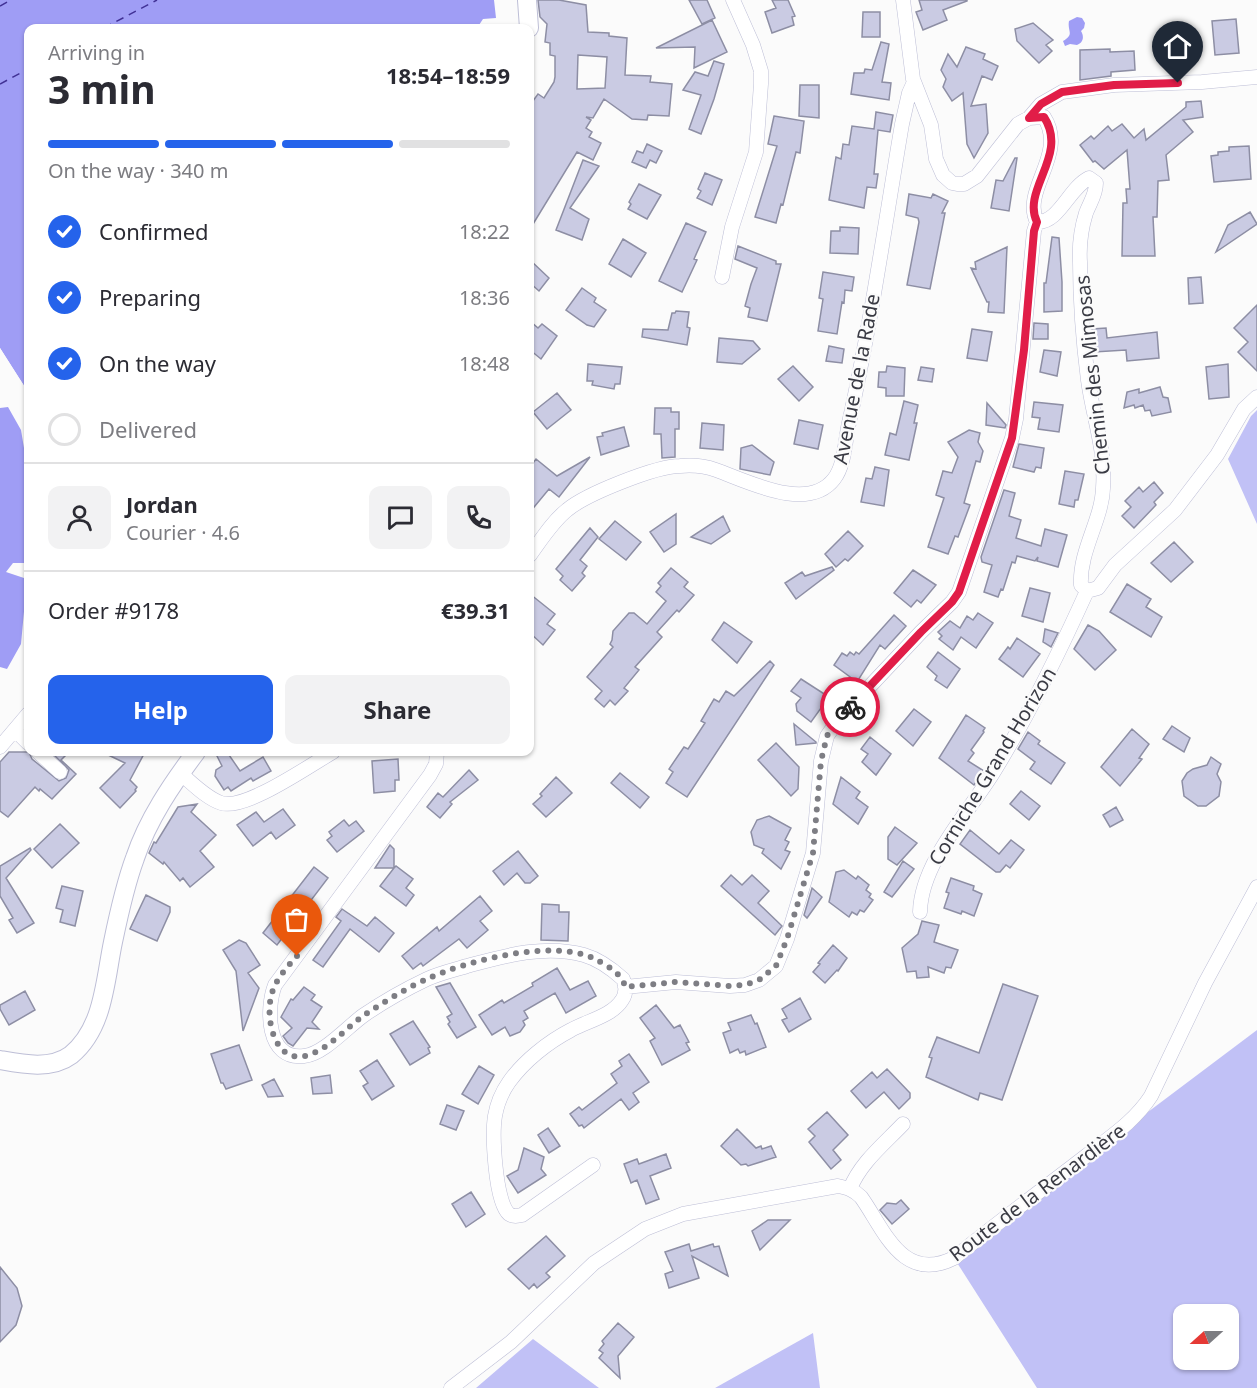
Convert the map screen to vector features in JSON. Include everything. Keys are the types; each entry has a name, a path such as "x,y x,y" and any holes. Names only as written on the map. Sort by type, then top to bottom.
{"main road":[{"path":"527,0 528,24"},
{"path":"0,1060 18,1064 51,1065 70,1056 91,1029 101,1005 122,897 135,856 151,820 193,756"}],"street":[{"path":"722,277 732,227 756,152 761,84 761,71 753,45 733,0"},
{"path":"903,0 914,82 931,125 939,168 952,183 964,184 977,176 1018,124 1029,118 1041,104 1062,92 1114,85 1202,82 1257,77"},
{"name":"Avenue de la Rade","path":"534,550 567,509 612,487 669,466 699,466 715,469 737,478 797,495 814,493 830,483 840,469 902,124 914,82"},
{"path":"625,987 676,982 745,985 759,980 776,966 787,939 813,853 821,761 827,736 839,718 952,602 966,576 1012,438 1016,419 1034,231 1037,222 1034,216 1034,205 1053,142 1050,128 1044,117 1029,118"},
{"name":"Chemin des Mimosas","path":"1037,222 1044,223 1054,216 1080,183 1089,178 1096,183 1096,191 1087,210 1081,232 1080,261 1082,324 1089,382 1104,458 1103,491 1080,571 1081,585 1087,591"},
{"path":"1087,591 1098,588 1115,565 1175,510 1217,455 1244,409 1257,397"},
{"name":"Corniche Grand Horizon","path":"920,912 922,888 932,866 993,773 1030,707 1087,591"},
{"path":"0,747 24,719"},
{"path":"15,730 24,739"},
{"path":"42,756 60,772"},
{"path":"180,773 214,800 236,804 255,797 326,756"},
{"path":"437,756 436,764 430,775 275,985 269,1003 269,1017 274,1038 287,1053 296,1056 312,1054 370,1011 428,978 490,960 525,953 552,950 585,955 623,979 625,987 623,1000 614,1009 570,1030 529,1060 503,1090 496,1113 494,1141 496,1168 503,1202 509,1214 514,1216 522,1215 593,1165"},
{"name":"Route de la Renardière","path":"850,1189 861,1197 890,1244 897,1251 923,1264 941,1263 954,1258 1018,1206 1121,1130 1144,1107 1205,983 1257,887"},
{"path":"451,1388 511,1342 594,1263 645,1229 665,1220 694,1212 838,1186 850,1189 867,1161 903,1124"}],"shaded area":[{"path":"0,0 494,0 496,18 483,19 480,24 24,24 24,386 0,348"},
{"path":"1077,17 1082,18 1085,23 1081,31 1082,41 1077,45 1065,46 1063,41 1070,34 1069,21"},
{"path":"8,407 21,430 24,448 24,563 13,563 6,572 24,578 24,612 21,644 7,669 0,667 0,408"},
{"path":"1257,410 1257,524 1228,459 1251,416"},
{"path":"1257,1030 1257,1388 1037,1388 954,1258"},
{"path":"813,1333 820,1388 715,1388"},
{"path":"533,1339 599,1388 476,1388"}],"pier":[{"path":"0,348 24,386 24,390 0,354"}],"building":[{"path":"538,0 559,0 586,5 588,32 609,33 609,36 627,38 625,75 651,76 650,82 672,84 669,116 648,115 647,120 632,119 604,99 593,118 586,117 591,120 586,128 592,132 589,137 601,143 593,160 577,152 534,222 534,100 538,94 544,98 555,77 555,56 550,55 550,43 545,42 547,24 540,17","holes":["578,55 607,57 605,88 577,89"]},
{"path":"689,0 707,0 715,18 702,24"},
{"path":"772,0 788,0 795,16 792,17 794,25 772,33 765,12 776,8"},
{"path":"919,0 967,1 943,10 947,20 923,30 916,12 922,10"},
{"path":"863,12 880,12 880,37 862,37"},
{"path":"1236,19 1239,53 1215,55 1212,21"},
{"path":"712,20 727,52 694,68 695,47 656,48"},
{"path":"1033,23 1053,40 1046,45 1052,51 1039,63 1017,41 1015,29"},
{"path":"1179,34 1179,45 1186,45 1187,60 1162,61 1161,35"},
{"path":"881,42 889,44 882,82 891,83 889,100 851,94 854,73 864,73 865,69 872,70"},
{"path":"966,47 985,54 983,59 998,66 992,80 982,76 971,106 986,104 988,133 974,158 967,144 963,93 952,101 943,87 946,79 941,70 948,54 957,67"},
{"path":"1110,49 1110,52 1134,51 1135,70 1111,72 1111,76 1080,80 1080,50"},
{"path":"714,61 724,64 701,134 689,129 701,95 683,90 695,72 708,76"},
{"path":"800,85 819,85 819,118 799,116"},
{"path":"1201,101 1203,117 1183,120 1193,132 1166,155 1169,180 1158,181 1157,217 1153,217 1155,256 1122,256 1123,203 1127,203 1126,189 1130,189 1127,150 1104,169 1095,161 1093,162 1080,145 1091,136 1094,139 1108,126 1112,131 1122,124 1134,138 1144,129 1146,140 1186,107 1186,102"},
{"path":"876,112 893,115 890,132 878,130 874,174 878,174 876,188 867,187 864,208 829,200 836,157 841,159 843,144 849,145 852,126 874,129"},
{"path":"774,116 804,121 800,153 796,152 783,205 781,204 776,223 755,217 777,146 768,144"},
{"path":"647,144 662,151 656,163 650,160 646,168 632,162 637,151 643,153"},
{"path":"1249,146 1251,179 1214,182 1211,156 1218,155 1218,152 1229,151 1229,147"},
{"path":"1017,158 1009,211 991,208 996,180 1003,181"},
{"path":"583,160 599,166 570,208 589,219 582,240 556,230"},
{"path":"705,173 722,180 712,205 697,198"},
{"path":"639,184 661,195 647,219 628,209 631,204 629,202"},
{"path":"909,194 931,198 933,194 948,201 942,213 945,213 930,289 907,285 919,222 918,218 906,215"},
{"path":"1250,212 1257,224 1216,252 1228,225"},
{"path":"686,223 706,232 694,259 697,260 682,292 659,281"},
{"path":"840,227 859,228 858,254 830,253 831,231 840,231"},
{"path":"1052,237 1059,238 1062,311 1044,312 1044,283 1046,283"},
{"path":"623,239 646,253 631,277 609,264"},
{"path":"738,246 776,261 776,264 781,264 767,321 748,317 750,308 745,306 757,268 735,259"},
{"path":"1007,247 1004,313 988,312 989,302 971,268 976,269 975,262"},
{"path":"534,264 549,278 539,291 534,287"},
{"path":"823,272 854,277 852,291 845,290 837,334 818,331 823,299 819,298"},
{"path":"1201,277 1203,303 1189,304 1188,278"},
{"path":"582,288 596,298 594,302 606,310 594,327 587,325 566,310"},
{"path":"1257,305 1257,371 1238,352 1248,342 1234,328"},
{"path":"689,312 687,327 690,328 687,345 642,337 643,329 668,330 672,313"},
{"path":"1034,323 1048,324 1048,339 1033,339"},
{"path":"534,324 538,328 542,324 557,336 541,359 534,353"},
{"path":"1106,328 1107,338 1157,332 1159,358 1127,361 1126,350 1094,352 1092,329"},
{"path":"972,329 992,332 987,361 967,358"},
{"path":"719,338 753,341 760,349 742,364 717,362"},
{"path":"829,346 844,349 842,363 826,361"},
{"path":"1044,350 1061,352 1057,376 1040,372"},
{"path":"588,364 622,367 620,384 615,384 614,389 592,385 593,381 587,381"},
{"path":"1228,364 1229,397 1209,399 1206,367"},
{"path":"793,366 813,387 799,401 778,379"},
{"path":"887,366 905,368 904,396 886,396 886,388 878,387 879,372 886,372"},
{"path":"921,367 934,369 932,382 918,380"},
{"path":"1160,387 1163,397 1168,398 1171,412 1152,416 1150,410 1145,411 1143,405 1124,408 1127,392 1139,389 1139,393"},
{"path":"557,393 571,410 547,429 534,411"},
{"path":"904,401 918,405 914,423 917,423 909,460 885,455 890,433 896,435"},
{"path":"1034,402 1063,405 1059,432 1038,429 1040,418 1032,417"},
{"path":"987,403 1006,425 1005,428 986,425"},
{"path":"655,408 671,408 671,412 679,412 679,429 675,429 675,457 662,458 661,434 654,434"},
{"path":"799,420 823,425 818,449 794,444"},
{"path":"702,423 724,425 723,450 700,448"},
{"path":"624,427 629,446 601,455 597,437 603,436 602,433"},
{"path":"969,430 980,433 978,442 983,451 980,462 976,461 964,503 970,505 958,537 955,536 948,554 928,547 944,498 936,495 943,471 952,473 958,457 948,442"},
{"path":"1019,444 1044,448 1041,468 1036,467 1034,472 1013,467"},
{"path":"752,445 774,462 770,475 740,469 741,448"},
{"path":"590,457 559,497 549,489 534,507 534,462 536,459 557,476"},
{"path":"875,467 889,470 884,506 861,502 866,478 872,479"},
{"path":"1065,471 1084,474 1074,507 1059,504"},
{"path":"1154,482 1163,493 1154,502 1156,505 1134,528 1122,516 1131,507 1125,501 1139,487 1143,492"},
{"path":"1004,490 1015,493 1009,516 1021,520 1016,538 1041,546 1045,529 1067,535 1058,567 1037,561 1038,557 1035,561 1017,556 1015,563 1012,562 1003,590 1001,589 998,597 984,592 992,565 982,562 981,557"},
{"path":"676,514 676,544 664,552 650,532"},
{"path":"723,516 730,531 711,544 691,537"},
{"path":"615,521 641,542 626,560 599,539"},
{"path":"590,528 598,537 580,560 587,566 582,573 585,576 572,591 560,580 563,576 556,569"},
{"path":"848,531 863,546 848,561 845,559 836,567 825,554"},
{"path":"1174,542 1193,562 1171,582 1151,563"},
{"path":"832,567 834,570 796,599 785,583 802,572 805,576"},
{"path":"671,568 688,582 684,587 694,595 657,632 662,637 635,667 639,670 624,688 628,691 615,705 610,700 604,707 595,699 602,691 587,677 613,647 610,644 613,631 629,613 634,613 647,624 666,601 656,592 661,586 658,583"},
{"path":"913,570 936,585 921,603 917,600 911,607 894,593"},
{"path":"1127,584 1151,599 1146,607 1162,617 1151,637 1110,612"},
{"path":"1030,588 1050,593 1043,622 1022,616"},
{"path":"534,597 555,614 547,624 555,630 543,645 534,637"},
{"path":"978,613 993,623 976,648 961,637 953,650 939,639 942,636 938,632 950,621 960,628 967,616 973,620"},
{"path":"894,615 906,626 885,649 880,645 857,682 834,665 842,653 847,656 850,652 854,655 856,652 859,654"},
{"path":"724,622 752,642 737,663 712,640"},
{"path":"1088,625 1099,631 1116,650 1095,670 1074,649"},
{"path":"1045,629 1058,633 1051,647 1043,642"},
{"path":"1017,638 1040,654 1023,677 999,659 1008,647 1010,649"},
{"path":"938,652 960,669 947,688 935,680 937,676 927,667"},
{"path":"770,661 774,665 687,797 666,783 673,772 669,769 684,747 688,749 705,723 701,721 714,699 719,702 726,691 734,696"},
{"path":"801,679 829,697 811,722 797,711 796,704 801,698 791,691"},
{"path":"914,709 931,722 913,746 896,731"},
{"path":"966,715 985,728 971,750 974,753 968,761 984,771 974,785 939,758"},
{"path":"794,724 816,742 816,743 796,745"},
{"path":"1172,726 1190,738 1184,752 1163,739"},
{"path":"1132,729 1149,744 1139,758 1142,759 1120,786 1101,767"},
{"path":"1028,732 1040,741 1038,744 1065,763 1051,784 1030,769 1035,762 1018,749"},
{"path":"870,737 891,754 876,775 862,762 868,754 861,749"},
{"path":"776,743 799,767 798,789 791,796 758,760"},
{"path":"9,752 24,752 24,756 31,756 59,781 66,778 69,770 55,756 65,756 61,760 76,774 52,799 35,787 8,817 0,811 0,762"},
{"path":"110,756 143,756 130,780 137,787 136,791 120,808 100,788 125,763"},
{"path":"217,756 230,756 240,771 263,757 271,771 253,781 251,778 231,791 228,787 224,790 215,776 216,770 222,766"},
{"path":"1211,757 1221,764 1217,774 1221,782 1219,796 1206,806 1198,806 1184,796 1182,781 1193,769 1207,765"},
{"path":"398,759 399,780 395,780 395,791 374,793 372,761"},
{"path":"469,770 478,780 450,802 452,804 440,818 427,807 438,793 443,797"},
{"path":"620,773 649,797 640,808 611,783"},
{"path":"556,777 572,793 546,817 533,804"},
{"path":"841,777 860,792 856,798 868,807 858,824 833,804"},
{"path":"1021,791 1040,806 1029,820 1010,804"},
{"path":"197,804 191,812 216,835 200,851 214,867 190,887 183,878 180,881 164,862 163,864 149,853 178,807"},
{"path":"1116,807 1123,820 1110,827 1103,815"},
{"path":"283,809 295,825 276,839 271,832 253,846 237,825 256,812 264,822"},
{"path":"769,816 791,828 785,840 789,842 785,850 790,852 781,869 762,853 764,849 754,845 751,832 757,820"},
{"path":"344,820 349,826 356,821 364,831 337,852 327,840 332,836 329,832"},
{"path":"60,824 79,843 52,868 34,849"},
{"path":"895,827 917,843 897,865 888,859 888,837"},
{"path":"970,830 999,854 1011,840 1024,850 1010,868 1006,865 1000,872 996,872 960,844"},
{"path":"390,845 394,849 394,868 375,868"},
{"path":"30,848 31,850 6,878 34,923 17,933 9,920 13,918 0,896 0,866"},
{"path":"518,851 538,876 530,883 525,883 517,873 504,885 493,871"},
{"path":"903,861 914,869 892,897 884,892"},
{"path":"396,866 413,879 406,888 414,895 406,906 380,886"},
{"path":"314,867 328,878 277,945 263,933"},
{"path":"844,870 856,879 858,876 869,885 866,890 871,894 869,897 873,900 864,912 860,910 857,915 852,912 849,917 829,902 836,872"},
{"path":"731,875 742,885 752,875 769,891 758,903 782,926 775,935 721,886"},
{"path":"951,878 974,886 973,890 982,894 974,916 944,908"},
{"path":"62,886 83,891 75,926 60,922 63,910 56,908"},
{"path":"812,888 822,897 807,918 804,915"},
{"path":"146,895 170,907 157,941 130,929"},
{"path":"480,896 492,911 480,921 488,930 467,948 459,939 423,966 421,963 413,969 402,956 437,927 439,931"},
{"path":"542,904 559,905 559,912 569,912 568,941 541,940"},
{"path":"342,909 367,926 375,917 394,933 379,952 350,929 323,967 313,960 341,921 336,917"},
{"path":"922,921 939,925 934,942 958,950 951,968 946,967 944,973 928,967 929,977 917,978 916,971 907,972 902,948 918,934"},
{"path":"239,940 246,943 260,965 248,973 259,988 243,1031 236,971 223,950"},
{"path":"833,945 847,958 838,971 825,983 813,972"},
{"path":"557,968 570,990 588,981 596,996 566,1013 555,993 524,1011 528,1018 523,1021 525,1025 520,1032 510,1036 505,1027 492,1035 479,1015 502,1000 504,1003 533,986 532,983"},
{"path":"450,983 476,1027 457,1038 448,1024 450,1022 447,1017 452,1014 436,987"},
{"path":"1003,984 1038,996 1002,1100 980,1093 978,1100 926,1077 932,1058 929,1057 937,1037 979,1053"},
{"path":"304,987 315,995 311,1000 322,1007 312,1022 319,1029 307,1028 293,1046 283,1036 292,1028 281,1017 291,999 293,1000"},
{"path":"25,991 35,1010 9,1025 0,1005"},
{"path":"800,998 811,1019 789,1032 782,1020 787,1018 782,1009"},
{"path":"656,1005 674,1028 680,1025 689,1042 686,1043 690,1050 662,1065 650,1041 655,1038 640,1018"},
{"path":"751,1015 755,1024 757,1023 766,1047 746,1055 745,1051 740,1053 738,1049 730,1053 723,1033 731,1030 728,1023"},
{"path":"413,1021 430,1047 428,1048 430,1053 410,1065 390,1034"},
{"path":"239,1045 252,1080 226,1089 221,1083 211,1054"},
{"path":"629,1054 649,1082 633,1093 639,1102 629,1110 621,1099 584,1128 582,1125 579,1126 570,1114 579,1107 582,1110 617,1083 611,1074 622,1066 619,1061"},
{"path":"377,1060 394,1086 372,1100 363,1086 368,1083 360,1071"},
{"path":"479,1066 494,1075 478,1104 462,1094"},
{"path":"887,1069 910,1093 910,1098 899,1109 884,1092 866,1108 851,1091 872,1072 877,1078"},
{"path":"330,1075 332,1093 313,1094 311,1078"},
{"path":"274,1079 283,1096 268,1097 262,1085"},
{"path":"447,1105 464,1111 456,1130 440,1124"},
{"path":"827,1112 848,1135 833,1150 841,1160 831,1169 809,1142 815,1136 808,1129"},
{"path":"548,1128 560,1146 549,1153 538,1135"},
{"path":"737,1129 756,1148 771,1146 776,1157 748,1166 741,1165 721,1146"},
{"path":"524,1148 544,1157 541,1169 546,1175 518,1193 507,1176 518,1170"},
{"path":"666,1154 671,1168 650,1176 659,1199 646,1204 637,1180 631,1183 624,1164 637,1159 639,1164"},
{"path":"471,1192 485,1214 466,1227 452,1204"},
{"path":"901,1200 909,1209 892,1224 880,1210 887,1203 896,1204"},
{"path":"768,1220 790,1220 760,1250 752,1231"},
{"path":"546,1236 565,1256 546,1273 550,1277 537,1288 534,1284 529,1289 508,1269"},
{"path":"689,1244 691,1251 713,1244 714,1247 719,1246 728,1276 692,1256 699,1278 669,1288 665,1274 673,1271 665,1252"},
{"path":"0,1267 17,1288 22,1306 16,1325 0,1342"},
{"path":"618,1323 634,1337 618,1356 620,1378 599,1358 603,1353 599,1350 604,1344 602,1341"}],"ferry route":[{"path":"0,6 11,0"},
{"path":"112,24 157,0"},
{"path":"0,84 24,71"}],"way so far":[{"path":"297,956 282,973 269,1003 269,1017 274,1038 287,1053 296,1056 312,1054 363,1016 428,978 490,960 534,951 552,950 585,955 597,960 617,974 623,979 625,987 676,982 730,986 753,983 776,966 787,939 813,853 821,761 827,736 832,726 850,707"}],"route":[{"path":"850,707 959,592 1012,438 1024,350 1034,231 1037,222 1034,216 1034,205 1053,142 1050,128 1044,117 1029,118 1041,104 1062,92 1114,85 1178,83"}]}
